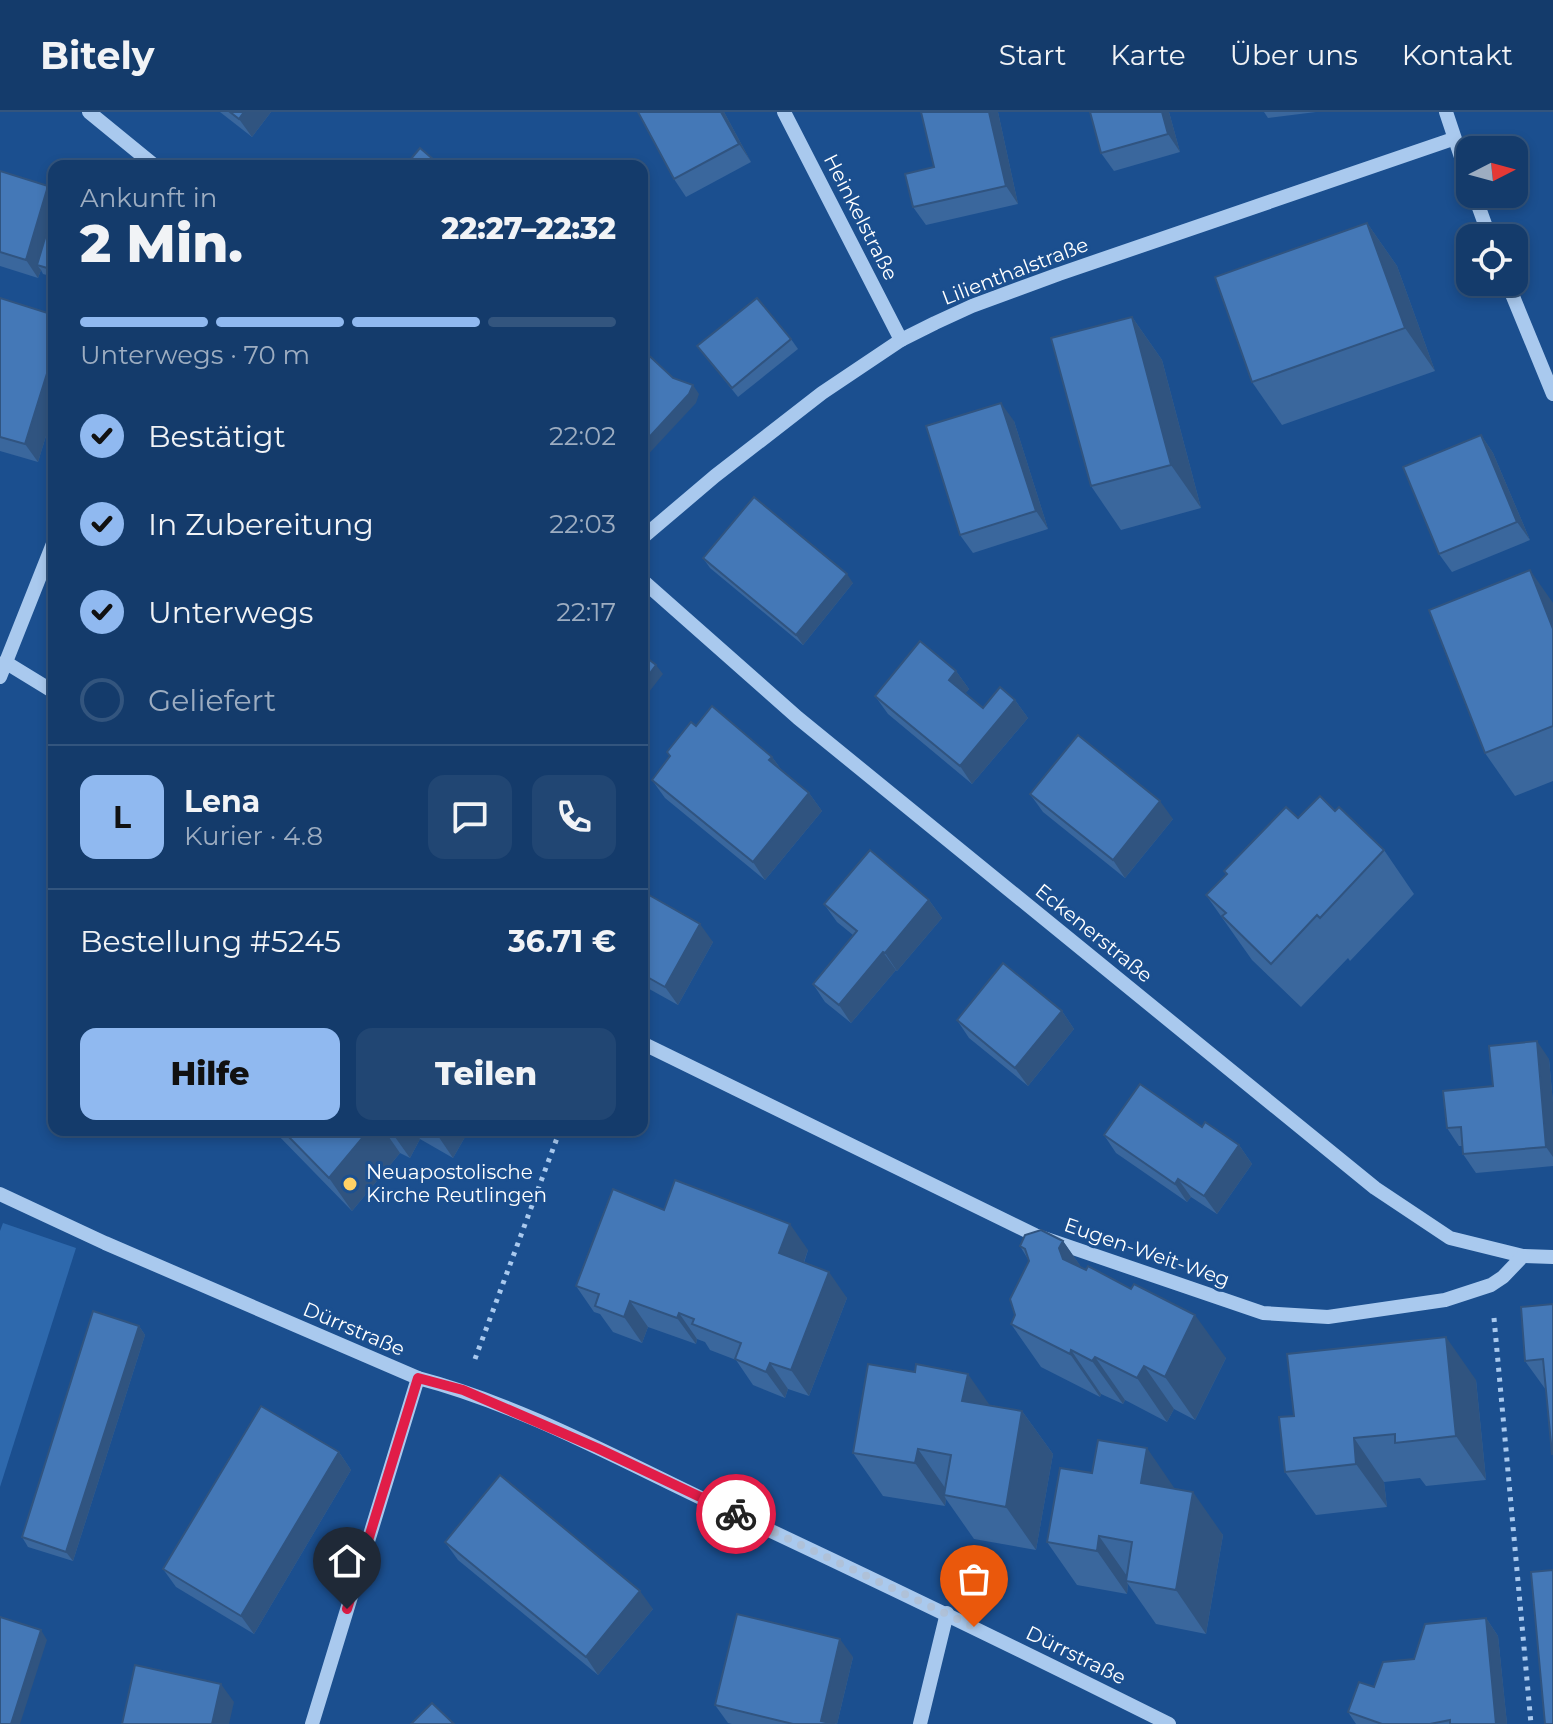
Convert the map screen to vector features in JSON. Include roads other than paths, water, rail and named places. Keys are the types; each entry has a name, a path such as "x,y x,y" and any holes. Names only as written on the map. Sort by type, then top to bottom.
{"street":[{"path":"89,112 148,160"},
{"name":"Heinkelstraße","path":"784,112 901,340"},
{"path":"1446,112 1456,147"},
{"name":"Lilienthalstraße","path":"648,533 822,393 901,340 972,306 1045,279 1453,139"},
{"path":"1513,296 1553,394"},
{"path":"0,677 48,556"},
{"name":"Eckenerstraße","path":"648,585 798,718 1375,1188 1450,1238 1523,1256 1553,1257"},
{"path":"5,662 48,688"},
{"name":"Eugen-Weit-Weg","path":"648,1046 1035,1235 1263,1313 1328,1317 1445,1300 1491,1285 1523,1256"},
{"name":"Dürrstraße","path":"0,1194 105,1243 418,1378 463,1390 597,1448 947,1613 1169,1724"},
{"path":"312,1724 418,1378"},
{"path":"920,1724 947,1613"}],"place":[{"name":"Neuapostolische Kirche Reutlingen","path":"350,1184"}]}
